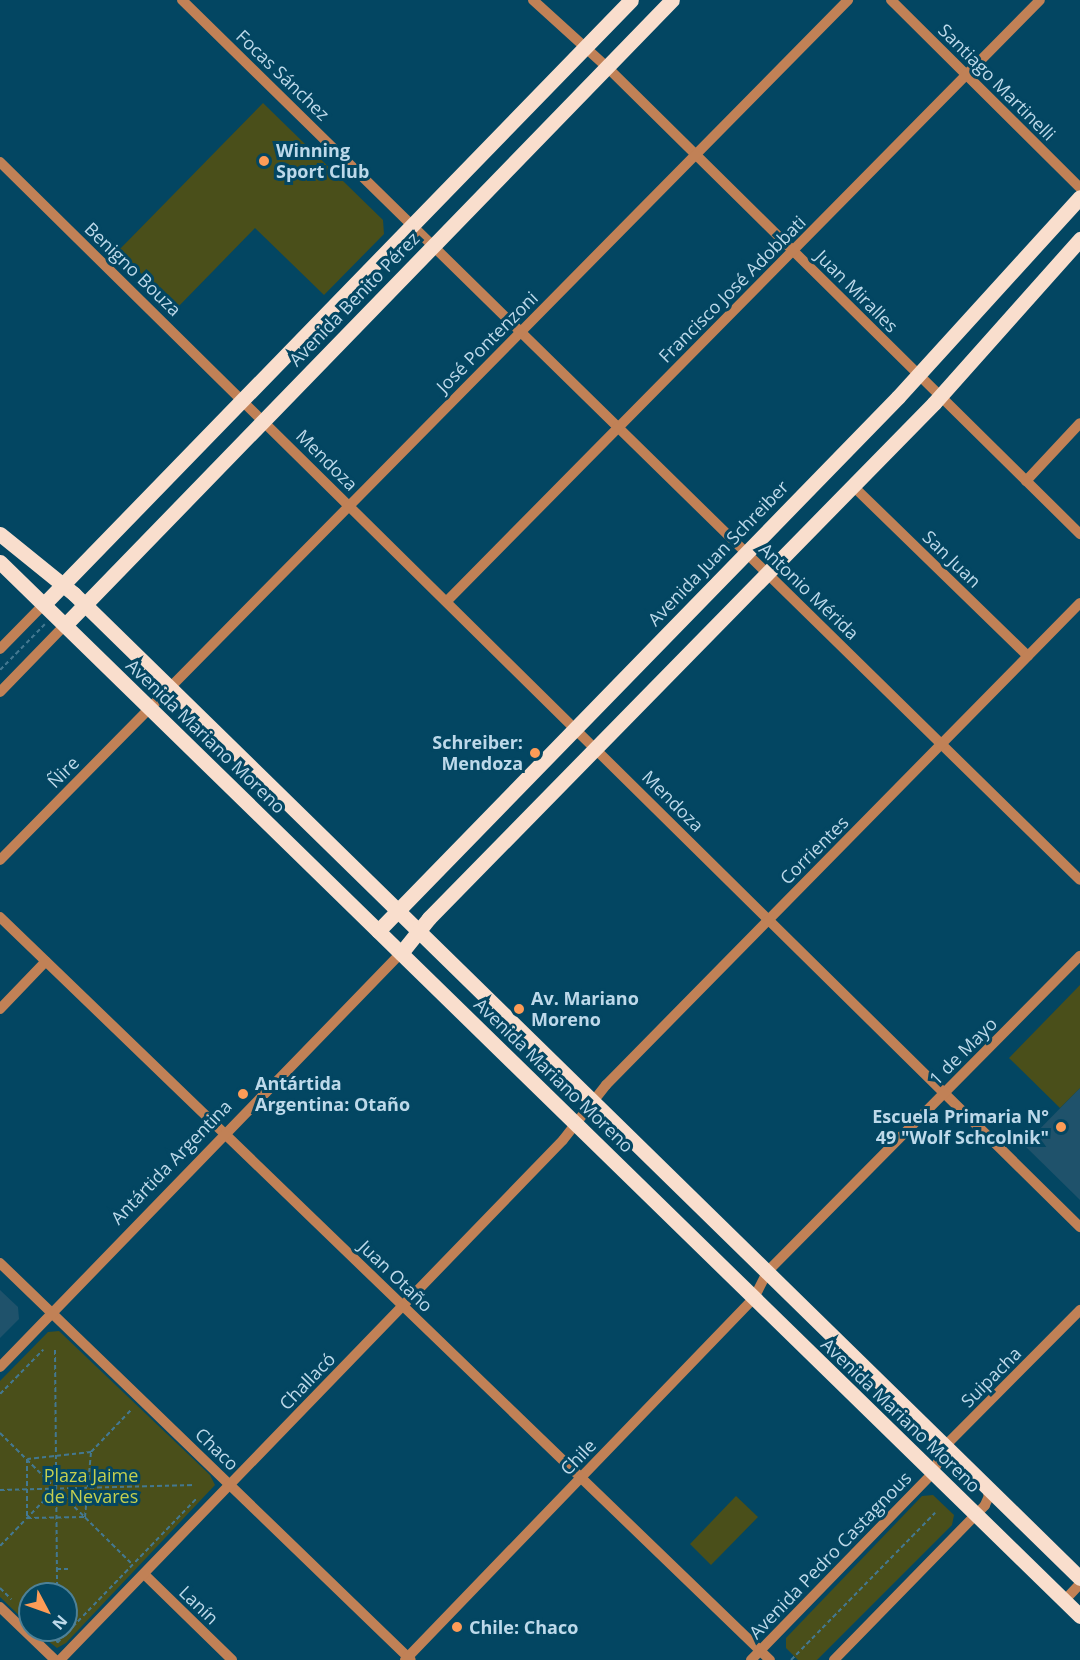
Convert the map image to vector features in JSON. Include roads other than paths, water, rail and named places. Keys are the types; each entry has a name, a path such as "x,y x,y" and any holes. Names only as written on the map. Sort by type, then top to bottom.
{"main road":[{"name":"Avenida Benito Pérez","path":"44,604 631,0"},
{"name":"Avenida Benito Pérez","path":"65,625 672,0"},
{"name":"Avenida Juan Schreiber","path":"378,931 918,375 1080,196"},
{"path":"419,932 940,396 1080,240"},
{"name":"Avenida Mariano Moreno","path":"0,534 63,584 85,605 1080,1578"},
{"name":"Avenida Mariano Moreno","path":"0,562 1080,1616"},
{"name":"Antártida Argentina","path":"401,953 419,932"}],"street":[{"name":"Focas Sánchez","path":"182,0 412,225"},
{"name":"Juan Miralles","path":"533,0 583,49 607,67 1080,534"},
{"name":"José Pontenzoni","path":"150,708 848,0"},
{"name":"Santiago Martinelli","path":"891,0 1080,188"},
{"name":"Francisco José Adobbati","path":"447,601 1040,0"},
{"name":"Benigno Bouza","path":"0,162 243,399"},
{"name":"Antonio Mérida","path":"412,225 1080,880"},
{"name":"Mendoza","path":"243,399 1080,1227"},
{"path":"1026,481 1080,423"},
{"name":"San Juan","path":"853,486 1028,656"},
{"name":"Corrientes","path":"575,1123 592,1101 1080,603"},
{"path":"0,649 44,604"},
{"path":"0,692 65,625"},
{"name":"Ñire","path":"0,860 150,708"},
{"name":"Juan Otaño","path":"0,916 770,1660"},
{"name":"Antártida Argentina","path":"0,1367 401,953"},
{"name":"1 de Mayo","path":"767,1272 1080,956"},
{"path":"0,1009 46,961"},
{"name":"Challacó","path":"60,1660 403,1306 575,1123"},
{"name":"Chaco","path":"0,1263 408,1659"},
{"name":"Chile","path":"408,1659 754,1298 767,1272"},
{"name":"Suipacha","path":"933,1473 945,1446 1080,1310"},
{"name":"Avenida Pedro Castagnous","path":"751,1660 933,1473"},
{"path":"834,1660 976,1515 988,1499 986,1486"},
{"name":"Lanín","path":"144,1574 231,1660"},
{"path":"1064,1600 1080,1584"},
{"path":"0,1607 55,1660"}],"place":[{"name":"Winning Sport Club","path":"264,161"},
{"name":"Schreiber: Mendoza","path":"535,753"},
{"name":"Av. Mariano Moreno","path":"519,1009"},
{"name":"Antártida Argentina: Otaño","path":"243,1094"},
{"name":"Escuela Primaria N° 49 \"Wolf Schcolnik\"","path":"1061,1127"},
{"name":"Chile: Chaco","path":"457,1627"}],"park label":[{"name":"Plaza Jaime de Nevares","path":"91,1486"}]}
